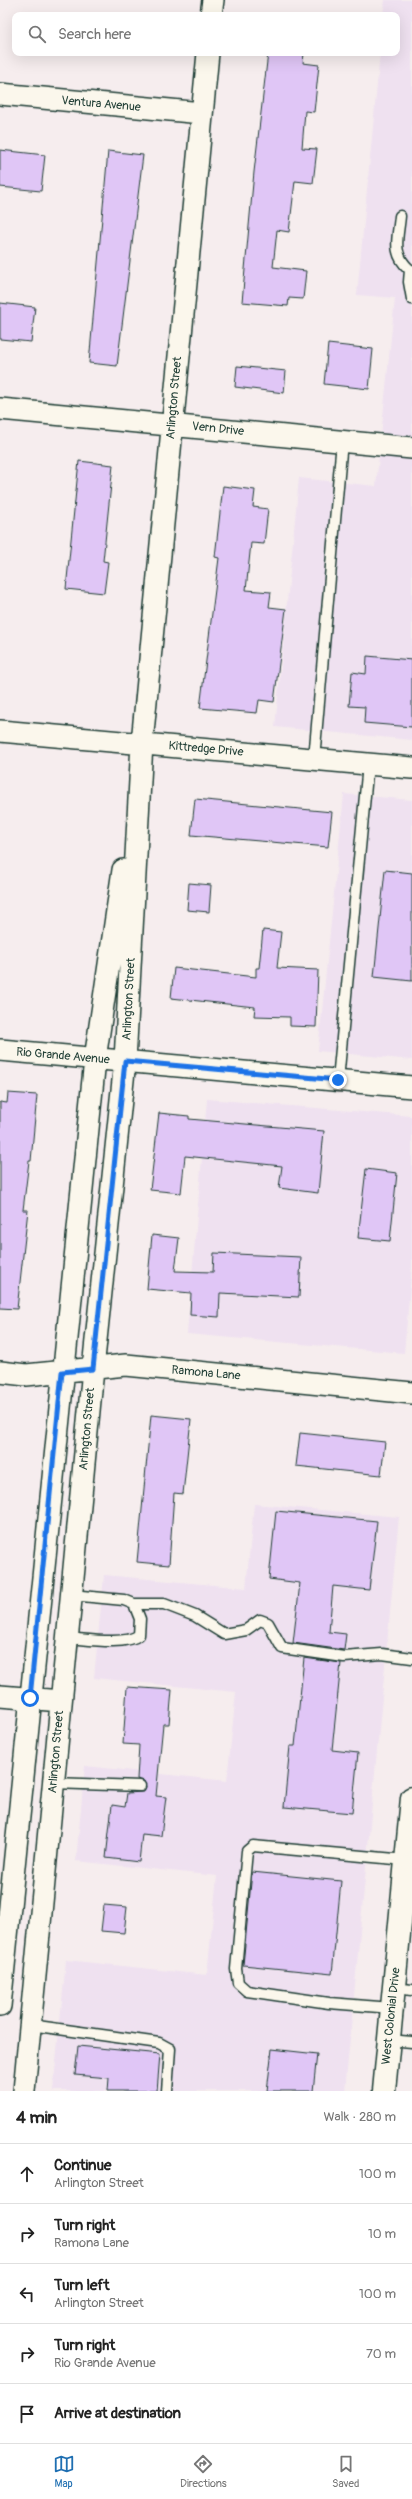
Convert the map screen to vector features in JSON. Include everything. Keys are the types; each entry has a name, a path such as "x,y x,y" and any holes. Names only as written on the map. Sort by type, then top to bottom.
{"highway":[{"name":"West Colonial Drive","path":"384,2091 389,2040 399,1995 412,1798"}],"street":[{"path":"211,12 213,0"},
{"name":"Arlington Street","path":"24,2091 93,1369 125,1061 142,743 208,56"},
{"name":"Ventura Avenue","path":"0,94 202,113"},
{"name":"Vern Drive","path":"0,409 342,441 412,444"},
{"name":"Kittredge Drive","path":"0,731 412,768"},
{"name":"Arlington Street","path":"0,2006 62,1372 95,1059 142,743"},
{"name":"Rio Grande Avenue","path":"0,1050 412,1087"},
{"name":"Ramona Lane","path":"0,1372 26,1375 126,1365 412,1393"},
{"path":"0,1696 61,1701"}],"lane":[{"path":"400,216 397,251 400,261 411,270 409,282 412,299"},
{"path":"314,759 342,441"},
{"path":"338,1080 368,764"},
{"path":"71,1595 124,1600 134,1604 164,1604 195,1616 224,1634 246,1630 260,1620 268,1623 282,1648 344,1657 382,1654 412,1658"},
{"path":"67,1638 133,1640 139,1635 140,1619 134,1604"},
{"path":"53,1783 140,1786"},
{"path":"399,1995 330,2002 247,1991 238,1983 236,1969 247,1851 253,1846 408,1872"},
{"path":"30,2025 159,2043 170,2050 167,2091"},
{"path":"389,2040 412,2042"}],"shaded area":[{"path":"385,0 412,0 412,740 275,727 299,478 376,486 395,298 357,295 380,56 400,56 400,12 383,12"},
{"path":"344,794 412,800 412,1060 318,1051"},
{"path":"207,1099 412,1116 412,1266 404,1353 187,1334"},
{"path":"254,1504 399,1517 345,2091 53,2091 66,1960 207,1975 217,1876 76,1861 85,1766 227,1781 236,1692 94,1678 104,1575 246,1588"}],"building":[{"path":"268,56 304,56 303,63 319,65 314,112 305,111 302,148 317,149 313,183 295,181 289,232 277,230 273,267 306,271 303,299 289,298 288,306 242,302 254,172"},
{"path":"0,150 45,155 41,191 0,187"},
{"path":"108,151 143,155 117,366 89,363"},
{"path":"0,303 35,307 31,342 0,339"},
{"path":"328,344 373,349 369,389 324,384"},
{"path":"237,366 286,371 284,393 235,387"},
{"path":"79,461 113,465 103,561 108,562 104,593 66,589"},
{"path":"223,486 255,490 253,507 268,509 264,544 251,543 246,590 271,592 269,607 286,609 274,702 259,700 257,713 200,708 219,558 215,557"},
{"path":"367,656 412,660 412,727 364,723 365,707 349,706 352,672 366,674"},
{"path":"195,799 332,812 328,847 191,835"},
{"path":"385,870 412,873 412,981 374,977"},
{"path":"189,883 211,885 209,912 187,910"},
{"path":"263,930 281,932 277,968 318,970 316,1027 290,1026 290,1017 254,1016 255,1007 171,998 174,968 256,977 256,968 259,968"},
{"path":"8,1093 37,1095 31,1161 29,1161 23,1210 28,1210 17,1309 0,1308 0,1102 7,1103"},
{"path":"159,1113 189,1116 189,1119 324,1131 318,1193 279,1188 282,1166 185,1156 181,1193 150,1190"},
{"path":"366,1169 397,1173 390,1241 358,1238"},
{"path":"152,1235 179,1238 175,1271 213,1272 214,1253 301,1257 299,1297 220,1293 219,1317 190,1315 191,1293 147,1289"},
{"path":"151,1415 191,1419 183,1494 174,1493 169,1565 137,1562"},
{"path":"300,1433 385,1442 381,1475 296,1466"},
{"path":"276,1511 377,1521 369,1590 333,1586 329,1632 346,1634 344,1650 293,1643 300,1583 269,1579"},
{"path":"304,1658 341,1663 332,1750 358,1753 352,1813 284,1807 290,1746 295,1746"},
{"path":"127,1687 172,1690 169,1724 163,1724 156,1796 166,1797 161,1836 142,1834 139,1862 106,1858 112,1805 125,1807 127,1793 143,1792 146,1787 144,1781 137,1779 139,1745 123,1744"},
{"path":"252,1872 341,1881 332,1974 243,1965"},
{"path":"104,1905 127,1907 124,1933 101,1931"},
{"path":"78,2046 160,2054 157,2091 108,2091 109,2078 75,2075"},
{"path":"272,2049 317,2054 313,2091 267,2091"}],"route":[{"path":"30,1698 62,1372 93,1369 125,1061 338,1080"}]}
